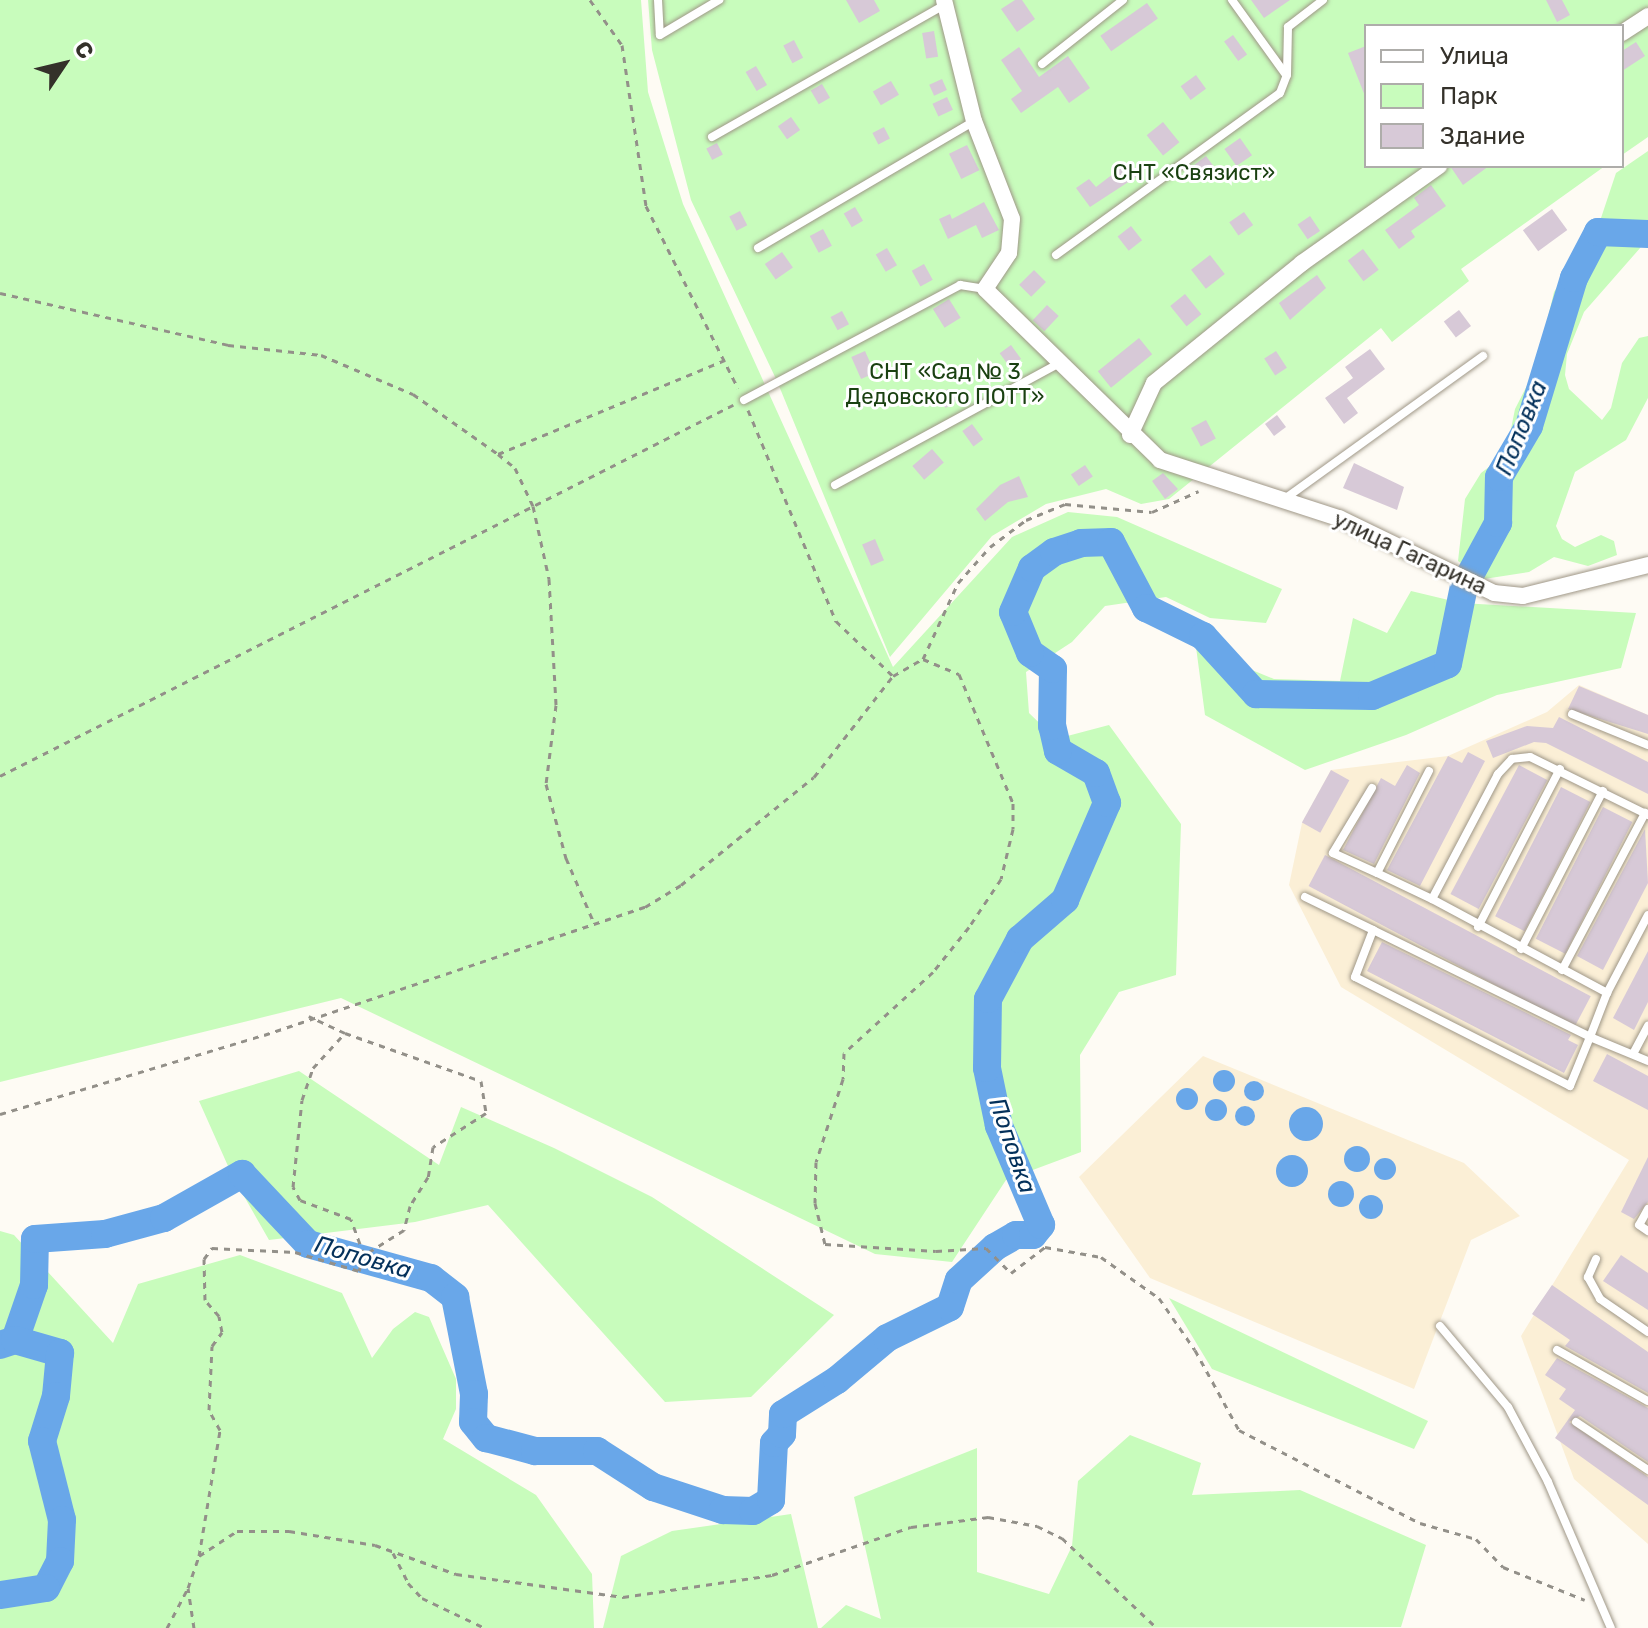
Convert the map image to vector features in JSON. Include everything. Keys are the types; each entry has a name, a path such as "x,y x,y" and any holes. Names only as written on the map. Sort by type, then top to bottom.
{"street":[{"path":"944,2 974,121 1015,236 985,289"},
{"path":"1624,32 1648,16"},
{"path":"1130,435 1154,383 1302,263 1436,168"},
{"name":"улица Гагарина","path":"985,289 1130,435 1160,460 1220,484 1286,498 1339,518 1494,593 1523,596 1648,565"}],"lane":[{"path":"658,0 660,35 719,0"},
{"path":"1042,64 1123,0"},
{"path":"1232,0 1287,75"},
{"path":"1056,255 1280,93 1287,75 1288,27 1323,0"},
{"path":"712,137 944,2"},
{"path":"758,248 974,121"},
{"path":"744,400 960,285 985,289"},
{"path":"1286,498 1483,356"},
{"path":"835,485 1058,364"},
{"path":"1572,714 1648,745"},
{"path":"1432,899 1498,774 1512,759 1530,757 1560,769 1646,814 1562,970"},
{"path":"1478,927 1560,769"},
{"path":"1377,873 1429,771"},
{"path":"1372,788 1333,853 1432,899 1478,927 1607,993"},
{"path":"1521,949 1603,791"},
{"path":"1305,897 1590,1037 1648,1061"},
{"path":"1373,930 1355,977 1570,1086 1607,993 1648,915"},
{"path":"1633,1054 1648,1026"},
{"path":"1648,1209 1639,1225 1648,1231"},
{"path":"1596,1259 1588,1277 1600,1299 1648,1332"},
{"path":"1440,1326 1508,1407 1548,1482 1611,1628"},
{"path":"1557,1350 1648,1401"},
{"path":"1576,1422 1648,1470"}],"path":[{"path":"590,0 622,45 646,206 744,400 836,621 893,676"},
{"path":"0,293 228,345 321,355 413,394 515,468 533,506 549,579 556,705 546,784 566,858 594,923"},
{"path":"498,454 725,360"},
{"path":"0,776 744,400"},
{"path":"0,1114 645,907 681,885 802,787 867,715 893,676 923,659 958,583 990,547 1026,520 1065,504 1152,512 1220,484"},
{"path":"923,659 959,674 1013,803 1013,829 1001,879 969,927 933,972 844,1053 843,1079 816,1162 815,1203 825,1244 936,1251 986,1248 1011,1273 1045,1247 1101,1257 1159,1298 1195,1350 1239,1430 1420,1523 1476,1539 1503,1567 1602,1607"},
{"path":"309,1016 345,1033 481,1081 486,1113 433,1147 428,1177 410,1206 404,1230 364,1255"},
{"path":"167,1628 188,1588 199,1556 220,1430 209,1410 212,1346 222,1332 219,1316 205,1300 204,1259 212,1248 295,1252 359,1271 364,1255 351,1219 300,1200 293,1187 309,1079 345,1033"},
{"path":"199,1556 220,1538 258,1529 392,1551 456,1574 623,1597 772,1575 911,1527 988,1517 1037,1526 1062,1538 1157,1628"},
{"path":"392,1551 408,1583 422,1598 485,1628"},
{"path":"188,1588 194,1628"}],"shaded area":[{"path":"1579,685 1648,715 1648,1544 1574,1479 1521,1336 1629,1160 1341,987 1289,885 1302,823 1331,770 1448,756 1547,712"},
{"path":"1203,1056 1464,1163 1520,1216 1471,1240 1414,1389 1150,1278 1079,1177"}],"green space":[{"path":"0,0 641,0 648,92 683,204 893,667 1012,537 1068,512 1117,517 1282,589 1266,623 1210,618 1166,597 1105,606 1072,642 1026,672 1029,713 1056,739 1109,725 1181,824 1176,975 1119,992 1080,1055 1081,1152 1006,1180 952,1262 875,1254 341,998 0,1082"},
{"path":"648,0 1648,0 1648,137 1624,154 1624,24 1364,24 1364,168 1602,168 1461,269 1469,281 1392,342 1381,328 1169,499 1141,504 1106,489 1046,504 992,536 890,657 777,381 691,200 652,50"},
{"path":"1648,151 1648,239 1584,312 1567,354 1565,375 1569,389 1602,420 1611,408 1622,363 1639,338 1648,336 1648,398 1626,440 1575,472 1556,526 1562,539 1575,547 1601,535 1614,541 1617,555 1588,566 1554,557 1529,572 1484,579 1458,561 1465,499 1481,473 1506,454 1515,409 1536,368 1554,292 1600,221 1616,173"},
{"path":"1411,591 1461,603 1636,613 1621,668 1497,695 1406,735 1305,770 1205,715 1196,647 1274,679 1340,681 1353,618 1387,633"},
{"path":"299,1071 439,1165 461,1107 554,1148 652,1197 834,1315 751,1397 665,1402 488,1205 415,1222 269,1240 232,1175 199,1101"},
{"path":"0,1231 14,1235 113,1343 138,1284 240,1255 342,1293 372,1358 393,1329 415,1312 429,1317 456,1379 456,1409 443,1439 536,1495 592,1574 594,1628 0,1628"},
{"path":"1169,1298 1428,1421 1414,1449 1212,1369"},
{"path":"1130,1435 1201,1463 1192,1495 1300,1490 1426,1545 1401,1627 821,1628 846,1605 881,1619 854,1497 977,1448 977,1572 1049,1594 1072,1546 1078,1481"},
{"path":"791,1514 818,1628 603,1628 621,1556 672,1531"}],"water":[{"path":"1224,1070 1232,1073 1235,1081 1232,1089 1224,1092 1216,1089 1213,1081 1216,1073"},
{"path":"1254,1081 1261,1084 1264,1091 1261,1098 1254,1101 1247,1098 1244,1091 1247,1084"},
{"path":"1187,1088 1195,1091 1198,1099 1195,1107 1187,1110 1179,1107 1176,1099 1179,1091"},
{"path":"1216,1099 1224,1102 1227,1110 1224,1118 1216,1121 1208,1118 1205,1110 1208,1102"},
{"path":"1245,1106 1252,1109 1255,1116 1252,1123 1245,1126 1238,1123 1235,1116 1238,1109"},
{"path":"1306,1107 1318,1112 1323,1124 1318,1136 1306,1141 1294,1136 1289,1124 1294,1112"},
{"path":"1357,1146 1366,1150 1370,1159 1366,1168 1357,1172 1348,1168 1344,1159 1348,1150"},
{"path":"1292,1155 1304,1159 1308,1171 1304,1183 1292,1187 1280,1183 1276,1171 1280,1159"},
{"path":"1385,1158 1393,1161 1396,1169 1393,1177 1385,1180 1377,1177 1374,1169 1377,1161"},
{"path":"1341,1181 1350,1185 1354,1194 1350,1203 1341,1207 1332,1203 1328,1194 1332,1185"},
{"path":"1366,1195 1376,1195 1383,1202 1383,1212 1376,1219 1366,1219 1359,1212 1359,1202"}],"building":[{"path":"846,0 874,0 880,11 859,23"},
{"path":"1015,0 1022,0 1035,19 1017,32 1001,9"},
{"path":"1251,0 1290,0 1264,18"},
{"path":"1546,0 1562,0 1570,15 1557,22"},
{"path":"1147,3 1158,19 1111,51 1100,36"},
{"path":"934,31 938,57 926,59 922,33"},
{"path":"1233,35 1247,54 1238,61 1224,41"},
{"path":"794,40 803,58 792,63 783,45"},
{"path":"1636,42 1645,56 1624,70 1624,50"},
{"path":"1019,47 1039,77 1068,56 1090,88 1069,103 1058,87 1021,113 1011,99 1022,91 1001,60"},
{"path":"1364,47 1364,93 1348,53"},
{"path":"756,66 767,85 757,91 746,72"},
{"path":"1196,75 1206,89 1191,100 1181,86"},
{"path":"942,79 947,90 934,96 929,85"},
{"path":"891,81 899,95 881,105 873,92"},
{"path":"822,84 830,98 819,104 811,90"},
{"path":"947,97 953,110 938,116 932,104"},
{"path":"791,117 800,130 787,139 778,126"},
{"path":"1163,122 1179,142 1163,155 1147,135"},
{"path":"884,127 890,139 878,144 872,133"},
{"path":"1240,138 1252,155 1236,166 1224,149"},
{"path":"717,143 723,155 712,160 706,148"},
{"path":"967,145 979,170 961,179 949,154"},
{"path":"1206,156 1215,168 1196,182 1187,170"},
{"path":"1126,164 1136,177 1090,207 1076,188 1089,179 1096,187"},
{"path":"1451,168 1486,168 1463,185"},
{"path":"1431,185 1446,206 1411,231 1415,237 1399,249 1385,230 1419,205 1414,198"},
{"path":"984,202 999,230 982,238 976,225 948,239 939,219 950,214 952,219"},
{"path":"855,207 863,221 852,227 844,214"},
{"path":"1552,209 1567,230 1538,251 1523,230"},
{"path":"740,211 747,225 737,231 729,216"},
{"path":"1244,212 1253,225 1238,235 1229,222"},
{"path":"1310,216 1320,231 1308,239 1298,224"},
{"path":"1131,226 1142,240 1129,251 1118,236"},
{"path":"823,229 832,246 819,253 810,236"},
{"path":"887,248 897,265 886,272 876,254"},
{"path":"1363,249 1379,270 1363,281 1348,260"},
{"path":"782,252 793,268 776,280 765,264"},
{"path":"1210,255 1225,274 1206,289 1191,270"},
{"path":"924,264 933,280 920,287 912,271"},
{"path":"1034,270 1046,282 1031,297 1019,285"},
{"path":"1317,275 1326,288 1290,320 1279,303"},
{"path":"1185,294 1201,314 1187,326 1170,306"},
{"path":"949,299 961,318 945,328 933,309"},
{"path":"1047,305 1059,316 1044,331 1033,320"},
{"path":"1459,310 1471,326 1456,337 1444,321"},
{"path":"842,311 849,324 838,330 831,317"},
{"path":"1139,338 1152,354 1111,388 1098,371"},
{"path":"1011,345 1021,359 1010,367 1000,353"},
{"path":"1370,349 1385,369 1347,398 1358,413 1344,424 1325,398 1353,378 1345,367"},
{"path":"865,351 875,373 861,379 851,357"},
{"path":"1276,351 1287,368 1275,375 1264,359"},
{"path":"948,389 956,400 946,408 937,397"},
{"path":"1277,415 1286,427 1274,436 1265,424"},
{"path":"1206,420 1216,439 1201,447 1191,428"},
{"path":"972,424 983,439 973,446 962,431"},
{"path":"932,449 944,463 924,480 912,466"},
{"path":"1354,463 1404,487 1397,510 1343,488"},
{"path":"1085,465 1093,477 1079,486 1071,475"},
{"path":"1163,473 1178,489 1165,499 1152,481"},
{"path":"1019,476 1028,497 1008,502 985,521 976,509 1000,485"},
{"path":"875,539 884,560 871,566 862,544"},
{"path":"1579,686 1648,715 1648,734 1568,709"},
{"path":"1559,717 1648,762 1648,794 1546,743 1534,742 1493,758 1486,741 1527,726 1553,728"},
{"path":"1468,752 1485,761 1420,886 1387,870 1448,756 1462,763"},
{"path":"1407,765 1420,773 1374,864 1343,850 1381,778 1395,786"},
{"path":"1519,765 1547,780 1479,909 1450,894"},
{"path":"1331,770 1349,780 1320,833 1302,822"},
{"path":"1561,787 1590,802 1525,931 1495,916"},
{"path":"1603,807 1632,822 1565,954 1536,939"},
{"path":"1645,829 1648,883 1603,970 1577,956"},
{"path":"1325,855 1591,996 1574,1027 1309,886"},
{"path":"1382,942 1571,1035 1568,1040 1578,1045 1564,1073 1367,971"},
{"path":"1648,951 1648,1002 1634,1030 1613,1018"},
{"path":"1607,1054 1648,1076 1648,1110 1593,1081"},
{"path":"1648,1157 1648,1202 1634,1219 1621,1212"},
{"path":"1621,1255 1648,1273 1648,1310 1603,1281"},
{"path":"1552,1285 1648,1352 1648,1393 1565,1346 1570,1340 1532,1314"},
{"path":"1557,1358 1648,1408 1648,1462 1580,1416 1569,1422 1648,1477 1648,1505 1555,1438 1575,1410 1559,1399 1566,1389 1545,1375"}],"waterway":[{"name":"Поповка","path":"15,1340 34,1285 35,1239 105,1234 164,1218 242,1174 308,1244 431,1278 455,1297 474,1394 473,1422 486,1438 535,1451 597,1451 653,1487 723,1510 753,1511 771,1500 774,1443 782,1434 783,1414 837,1380 887,1338 950,1307 959,1280 995,1247 1016,1235 1033,1235 1041,1225 999,1126 987,1068 988,999 1020,939 1065,900 1107,803 1096,773 1058,751 1052,726 1053,669 1030,653 1013,612 1032,568 1054,552 1081,543 1111,542 1146,608 1203,636 1256,694 1372,696 1448,664 1464,586 1498,523 1499,477 1529,426 1574,278 1598,232 1648,234"},
{"path":"0,1345 15,1340 60,1353 56,1396 42,1441 62,1520 60,1561 46,1588 0,1595"}],"park label":[{"name":"СНТ «Связист»","path":"1194,173"},
{"name":"СНТ «Сад № 3 Дедовского ПОТТ»","path":"945,384"}]}
